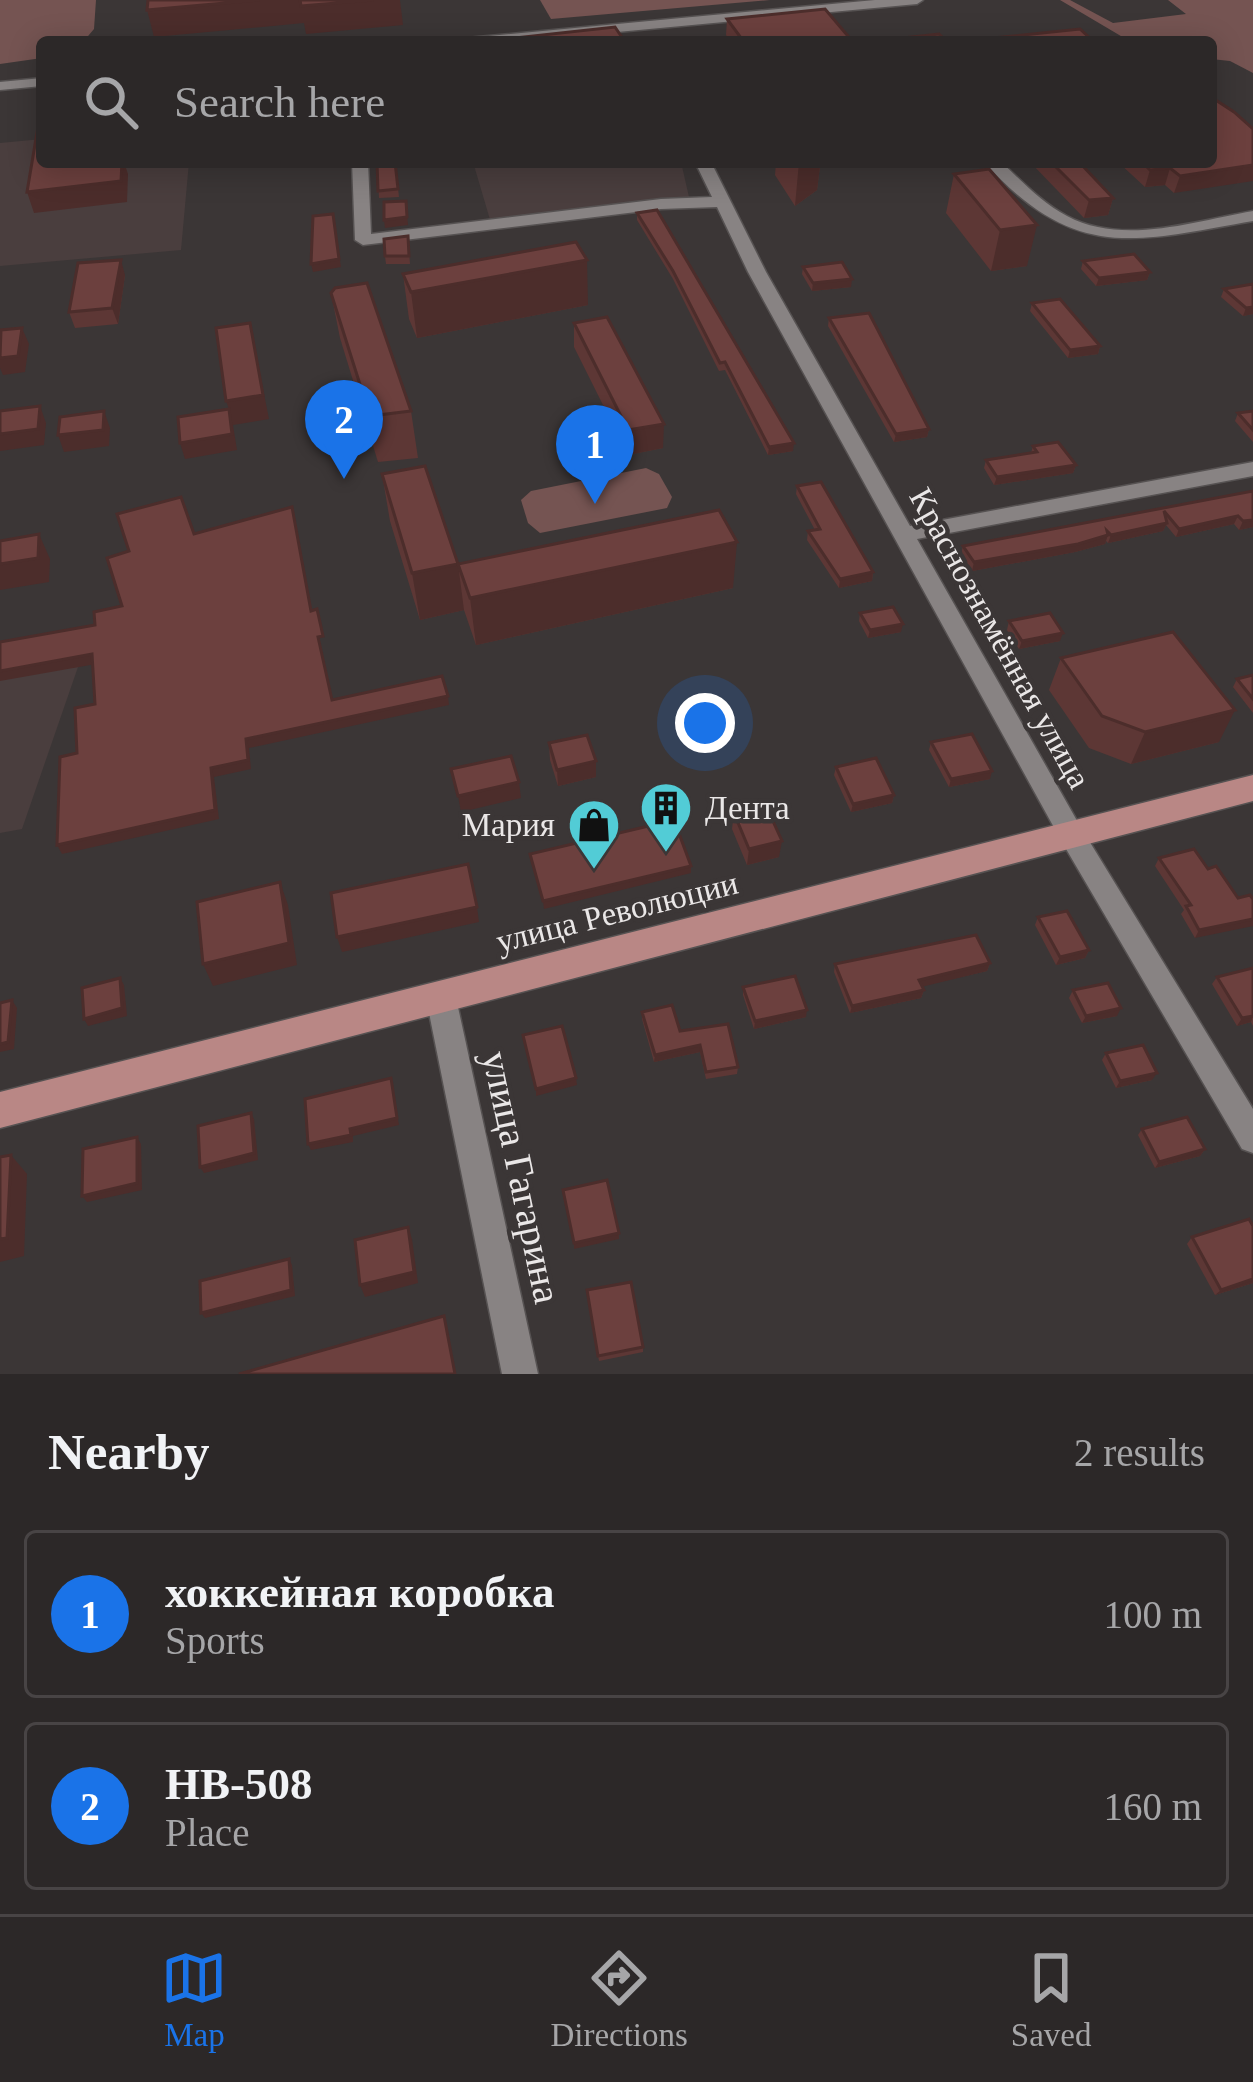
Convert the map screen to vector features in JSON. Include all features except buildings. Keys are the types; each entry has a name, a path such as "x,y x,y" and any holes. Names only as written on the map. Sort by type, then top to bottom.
{"main road":[{"name":"улица Революции","path":"0,1110 1253,788"}],"street":[{"path":"530,36 916,0"},
{"path":"645,25 648,36"},
{"path":"0,86 36,83"},
{"path":"360,168 363,241 661,204 721,202"},
{"name":"Краснознамённая улица","path":"706,168 1071,834 1253,1138"},
{"path":"999,168 1058,218 1089,230 1151,232 1253,216"},
{"path":"904,533 1253,469"},
{"name":"улица Гагарина","path":"441,998 520,1374"}],"shaded area":[{"path":"0,0 96,0 94,29 88,36 36,36 36,59 0,64"},
{"path":"540,0 770,0 551,19"},
{"path":"1060,0 1070,0 1113,23 1186,14 1168,0 1253,0 1253,73 1217,60 1217,36 1121,36"},
{"path":"36,140 36,168 188,168 181,250 0,266 0,143"},
{"path":"475,168 682,168 689,197 491,223"},
{"path":"646,468 659,474 672,497 667,508 540,533 528,523 521,500 531,491"},
{"path":"78,638 78,667 22,829 0,833 0,652"}],"place":[{"name":"НВ-508","path":"344,479"},
{"name":"хоккейная коробка","path":"595,504"},
{"name":"Дента","path":"666,854"},
{"name":"Мария","path":"594,871"}]}
